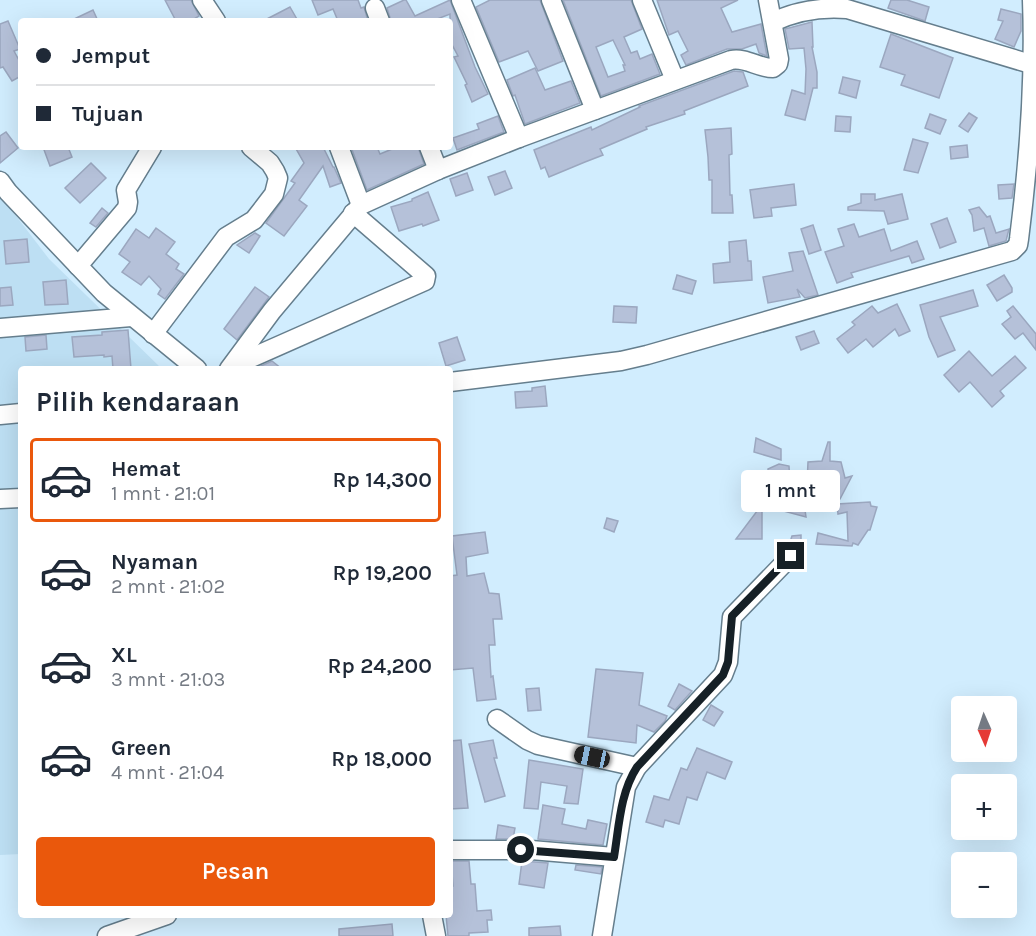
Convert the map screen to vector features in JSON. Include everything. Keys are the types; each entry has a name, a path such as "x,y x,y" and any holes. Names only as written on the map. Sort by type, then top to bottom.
{"street":[{"path":"202,0 214,18"},
{"path":"461,0 519,138"},
{"path":"551,0 596,110"},
{"path":"642,0 675,80"},
{"path":"231,366 272,311 357,209 438,170 736,59 769,68 777,66 779,59 768,0"},
{"path":"453,382 621,362 1012,251 1018,245 1028,158 1034,54 1032,0"},
{"path":"773,22 800,12 847,9 1034,54"},
{"path":"78,266 127,208 129,202 126,190 150,150"},
{"path":"153,334 226,237 254,220 274,194 278,178 275,171 270,163 255,150"},
{"path":"234,366 425,280 426,276 357,209 340,150"},
{"path":"430,150 438,170"},
{"path":"0,181 78,266 131,317 193,366"},
{"path":"0,328 131,317"},
{"path":"0,415 18,413"},
{"path":"0,499 18,498"},
{"path":"602,936 626,787 637,767 723,675 728,662 732,616 791,556"},
{"path":"497,719 538,745 637,767"},
{"path":"453,850 531,850 614,857"},
{"path":"107,936 158,918"},
{"path":"433,918 436,936"}],"shaded area":[{"path":"0,195 49,259 159,366 18,366 18,854 0,855"}],"building":[{"path":"165,0 191,0 199,16 196,18 174,18"},
{"path":"312,0 358,0 361,8 364,7 367,18 337,18 333,9 318,15"},
{"path":"406,0 415,16 450,0 475,67 488,94 472,102 465,85 467,84 454,57 458,56 453,47 453,18 450,18 450,14 440,18 390,18 387,8"},
{"path":"490,0 540,0 563,61 538,71 528,51 499,62 476,7"},
{"path":"563,0 631,0 642,29 624,37 631,53 637,51 640,59 652,54 660,74 601,96","holes":["613,40 625,65 623,65 625,71 608,77 596,47"]},
{"path":"657,0 738,0 721,8 732,32 761,24 767,56 759,53 756,44 742,49 727,49 686,65 681,55 688,51 678,31 669,35"},
{"path":"891,0 907,0 929,7 925,21 888,8"},
{"path":"290,7 296,18 269,18"},
{"path":"1001,9 1021,14 1021,31 1014,47 995,39 1003,21 998,20"},
{"path":"93,10 97,18 76,18"},
{"path":"8,21 18,44 18,50 14,51 18,58 18,78 12,81 3,67 0,68 0,24"},
{"path":"812,22 812,47 817,72 817,88 813,88 805,120 785,115 792,90 805,94 806,69 804,48 789,49 785,29"},
{"path":"891,34 953,58 939,98 901,85 905,75 880,67"},
{"path":"535,68 545,90 571,81 580,103 525,124 507,80"},
{"path":"734,71 743,72 748,86 684,111 685,114 646,127 647,129 600,149 603,155 549,177 545,167 541,169 534,150 591,127 592,130 639,106"},
{"path":"843,77 860,81 856,98 839,93"},
{"path":"969,113 977,118 968,132 959,126"},
{"path":"930,114 946,120 940,134 925,128"},
{"path":"498,116 504,132 457,150 453,138 479,129 477,124"},
{"path":"836,116 851,117 850,132 835,131"},
{"path":"731,128 732,154 729,155 733,213 712,213 712,180 709,180 705,130"},
{"path":"6,132 18,148 0,163 0,136"},
{"path":"913,139 928,143 918,173 904,170"},
{"path":"967,145 968,157 951,159 950,147"},
{"path":"44,150 69,150 72,157 50,166"},
{"path":"297,150 324,150 341,183 330,187 323,166 299,200 307,206 284,236 266,223 295,183 291,181 304,163"},
{"path":"352,150 378,150 380,154 390,150 419,150 424,164 367,190"},
{"path":"91,163 106,178 80,203 65,188"},
{"path":"505,171 512,188 495,195 488,177"},
{"path":"467,173 473,190 456,196 450,179"},
{"path":"794,184 796,205 771,208 772,216 754,218 750,190"},
{"path":"1014,184 1012,198 999,199 998,185"},
{"path":"428,192 439,220 399,231 391,207 412,201"},
{"path":"861,194 875,194 875,200 902,194 908,219 888,224 884,211 848,210 848,207 861,203"},
{"path":"979,207 987,217 990,216 996,233 1009,229 1006,241 989,246 984,228 974,231 969,210"},
{"path":"102,208 108,213 96,227 90,223"},
{"path":"947,218 956,242 940,248 931,224"},
{"path":"854,224 859,237 884,229 891,251 917,241 924,259 912,263 909,256 851,273 853,277 837,283 825,252 844,246 838,229"},
{"path":"813,225 821,250 809,254 801,229"},
{"path":"156,228 175,242 166,254 179,264 176,269 184,274 165,299 158,294 161,289 149,276 141,285 122,272 130,262 119,254 136,229 149,238"},
{"path":"255,233 260,236 249,253 237,245"},
{"path":"27,239 29,262 6,264 4,241"},
{"path":"746,240 748,261 751,261 752,280 714,283 713,264 730,262 729,242"},
{"path":"803,251 818,295 805,298 797,289 800,297 768,303 763,277 793,271 789,253"},
{"path":"677,275 696,281 692,294 673,289"},
{"path":"1004,275 1012,292 997,301 987,285"},
{"path":"66,280 68,304 45,305 43,282"},
{"path":"11,287 13,305 0,306 0,288"},
{"path":"255,287 269,297 237,340 224,329"},
{"path":"973,290 978,306 940,317 955,350 938,357 929,337 920,305"},
{"path":"897,304 910,331 899,336 895,329 873,347 866,339 848,353 837,339 855,325 852,322 872,306 878,313"},
{"path":"614,306 637,307 636,323 613,322"},
{"path":"1013,306 1036,334 1036,350 1023,333 1015,339 1002,324 1011,317 1007,311"},
{"path":"128,330 131,366 113,366 112,356 74,357 72,337 102,335 102,332"},
{"path":"814,331 819,343 801,350 796,337"},
{"path":"46,335 47,349 26,351 25,337"},
{"path":"457,337 465,360 446,366 439,343"},
{"path":"969,351 992,376 1015,356 1026,368 1000,391 1004,396 992,407 970,382 959,392 944,375"},
{"path":"272,361 278,366 261,366"},
{"path":"545,386 547,406 516,408 515,392 532,391 532,388"},
{"path":"756,438 781,449 781,460 754,452"},
{"path":"828,442 830,442 830,461 841,462 845,478 852,476 840,499 820,500 819,504 804,503 806,517 780,510 762,510 762,539 736,539 776,486 769,487 768,469 779,464 789,466 790,485 807,484 808,462 822,461"},
{"path":"870,502 871,506 877,507 870,530 858,545 853,543 852,546 816,544 818,533 848,541 847,512 838,514 837,504"},
{"path":"607,518 618,521 614,532 604,528"},
{"path":"485,532 488,553 466,557 467,576 484,573 489,593 499,594 502,619 493,619 495,645 489,645 491,677 493,676 496,699 477,701 473,668 453,670 453,576 457,575 453,536"},
{"path":"801,535 801,550 794,545 789,545 792,536"},
{"path":"596,669 643,673 639,705 667,716 665,721 654,732 637,725 636,743 588,737"},
{"path":"679,684 692,691 675,710 668,706"},
{"path":"539,688 541,710 528,711 526,689"},
{"path":"711,705 723,712 714,726 703,720"},
{"path":"461,740 468,808 453,809 453,741"},
{"path":"493,740 497,758 494,758 505,796 485,802 469,744"},
{"path":"697,748 732,762 725,779 707,772 697,800 687,797 679,824 665,820 663,827 646,822 654,796 669,800 681,768 687,770"},
{"path":"529,760 583,769 578,804 564,803 567,786 541,782 538,809 524,808"},
{"path":"543,805 565,809 562,824 586,829 588,820 607,824 603,845 538,839"},
{"path":"498,825 515,828 513,839 496,839"},
{"path":"453,861 469,861 471,884 475,884 477,911 491,910 492,920 487,920 488,932 469,933 469,936 448,936 446,918 453,918"},
{"path":"522,861 548,863 544,888 519,884"},
{"path":"576,865 602,867 601,874 575,870"},
{"path":"392,924 393,936 339,936 339,929"},
{"path":"560,926 561,936 529,936 529,928"}],"route":[{"path":"521,850 614,857 623,801 630,777 723,675 728,662 732,616 791,556"}]}
